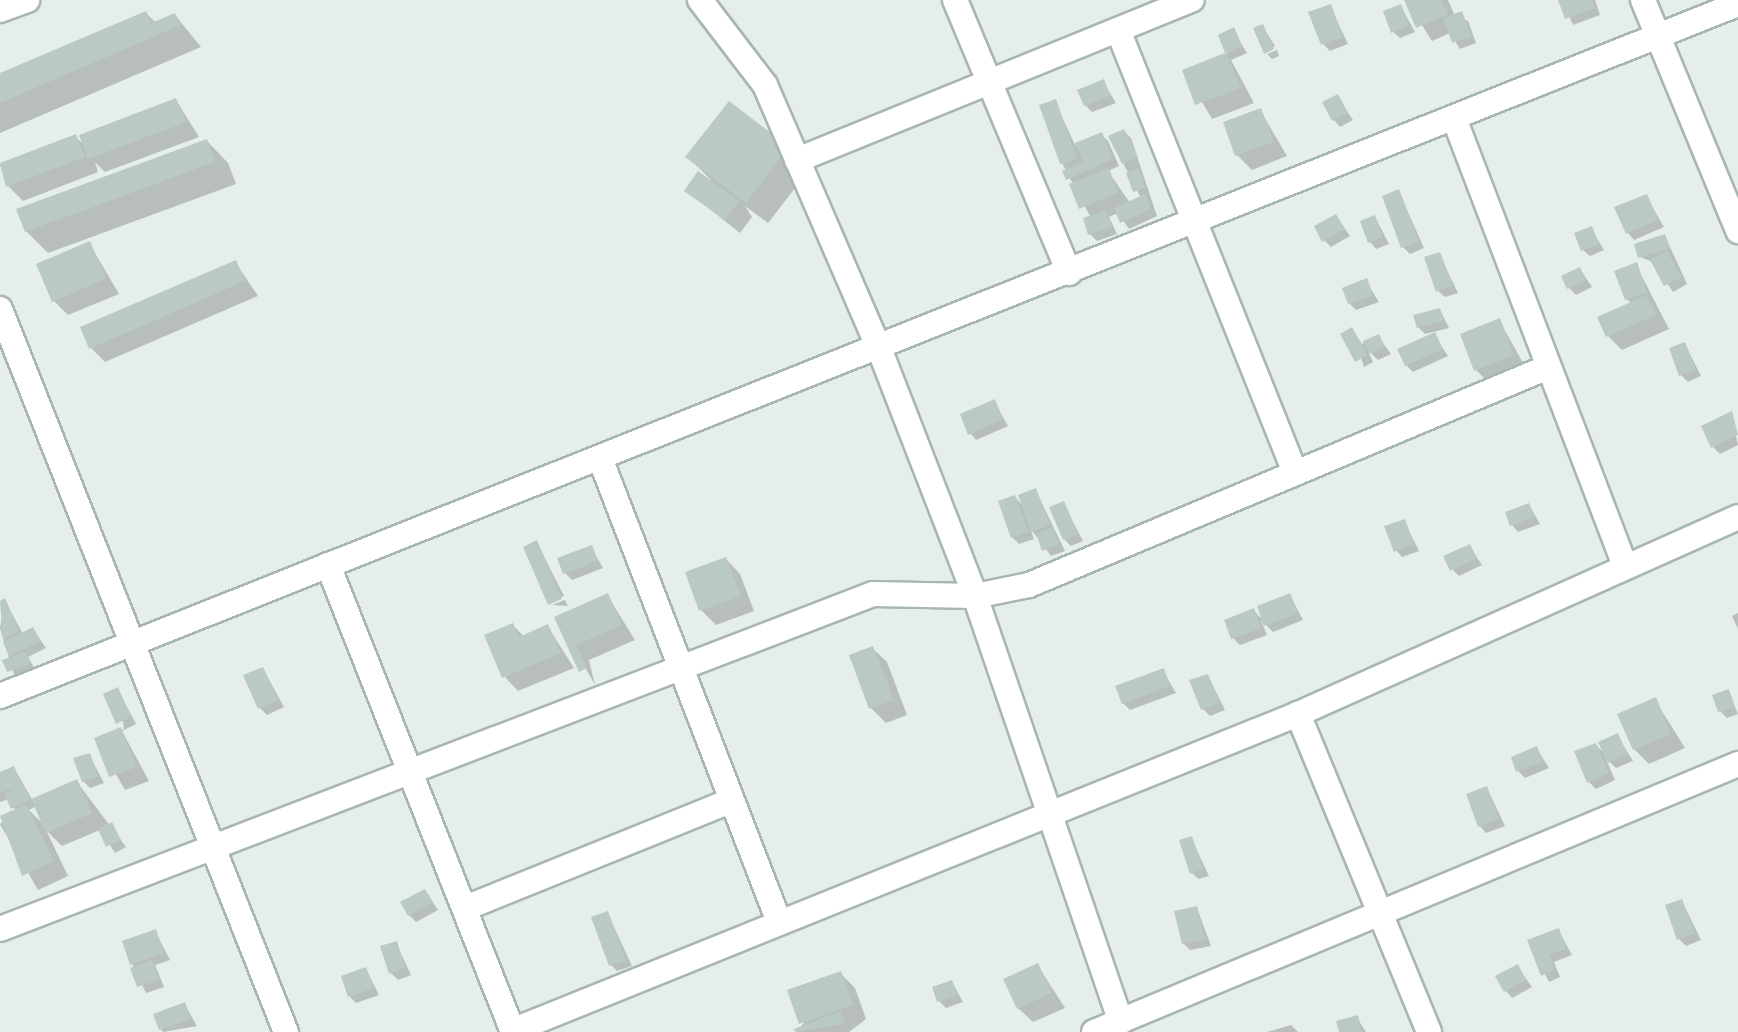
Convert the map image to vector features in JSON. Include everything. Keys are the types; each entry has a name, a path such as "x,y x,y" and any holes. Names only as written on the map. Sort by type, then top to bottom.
{"street":[{"path":"0,10 27,0"},
{"path":"700,0 765,85 879,348 975,596 1121,1022"},
{"path":"955,0 1069,273"},
{"path":"797,160 1192,0"},
{"path":"1643,0 1738,231"},
{"path":"0,696 1069,273 1738,4"},
{"path":"1118,30 1192,223 1295,473"},
{"path":"1454,118 1625,565"},
{"path":"0,309 286,1032"},
{"path":"0,929 411,772 678,664 873,594 975,596 1029,585 1548,367"},
{"path":"600,458 779,922"},
{"path":"328,565 468,907 512,1032 1051,811 1298,714 1738,517"},
{"path":"1298,714 1429,1032"},
{"path":"1094,1032 1738,764"},
{"path":"468,907 730,801"}],"building":[{"path":"1404,0 1441,0 1448,14 1416,28"},
{"path":"1558,0 1592,0 1595,8 1565,19"},
{"path":"1331,4 1343,37 1321,45 1308,12"},
{"path":"1401,4 1409,25 1391,33 1383,11"},
{"path":"146,11 151,23 175,13 181,25 0,103 0,73"},
{"path":"1462,11 1471,36 1452,43 1443,18"},
{"path":"1263,24 1274,49 1264,54 1253,28"},
{"path":"1234,27 1242,46 1226,53 1241,88 1195,105 1182,70 1225,53 1218,35"},
{"path":"1104,79 1110,96 1084,106 1077,90"},
{"path":"1338,94 1348,113 1332,121 1322,102"},
{"path":"176,98 186,122 88,159 79,135"},
{"path":"1056,99 1077,159 1060,164 1039,105"},
{"path":"729,101 789,147 746,203 685,157"},
{"path":"1261,108 1274,142 1235,156 1223,122"},
{"path":"1124,129 1138,157 1122,164 1108,136"},
{"path":"1102,132 1113,159 1066,180 1062,171 1083,162 1075,143"},
{"path":"76,134 85,157 6,187 0,163"},
{"path":"207,139 215,162 25,232 16,209"},
{"path":"1109,168 1118,193 1079,209 1069,184"},
{"path":"1139,168 1145,188 1133,192 1126,173"},
{"path":"698,171 739,201 725,220 684,191"},
{"path":"1399,189 1419,242 1401,248 1382,196"},
{"path":"1145,194 1151,209 1120,223 1114,208"},
{"path":"1647,194 1658,220 1626,234 1614,207"},
{"path":"1106,210 1112,227 1088,235 1083,218"},
{"path":"1336,214 1345,229 1322,242 1314,226"},
{"path":"1375,215 1383,237 1368,243 1360,221"},
{"path":"1592,226 1599,244 1581,251 1574,233"},
{"path":"1665,234 1670,248 1638,258 1634,244"},
{"path":"90,241 106,279 52,302 36,264"},
{"path":"1667,251 1682,277 1664,286 1650,260"},
{"path":"1440,252 1453,286 1436,292 1424,257"},
{"path":"236,260 245,281 89,349 80,327"},
{"path":"1637,262 1647,292 1625,300 1614,271"},
{"path":"1580,267 1586,280 1567,289 1561,276"},
{"path":"1367,278 1373,295 1348,304 1342,288"},
{"path":"1647,295 1656,315 1606,337 1597,317"},
{"path":"1440,308 1444,321 1417,328 1413,315"},
{"path":"1500,318 1514,355 1474,371 1460,334"},
{"path":"1352,327 1367,355 1355,362 1340,334"},
{"path":"1435,332 1443,349 1405,366 1397,349"},
{"path":"1379,334 1385,347 1369,354 1363,341"},
{"path":"1685,342 1696,370 1679,376 1669,348"},
{"path":"995,399 1003,419 968,435 960,414"},
{"path":"1732,411 1738,435 1711,448 1701,426"},
{"path":"1036,488 1050,525 1031,532 1018,495"},
{"path":"1015,495 1029,532 1011,538 998,501"},
{"path":"1064,501 1078,534 1063,540 1049,507"},
{"path":"1529,503 1535,517 1510,526 1505,512"},
{"path":"1405,519 1414,544 1394,552 1384,526"},
{"path":"1052,527 1059,544 1042,551 1036,534"},
{"path":"537,540 562,599 548,605 523,547"},
{"path":"1470,544 1477,558 1450,571 1443,556"},
{"path":"592,545 598,561 563,574 557,558"},
{"path":"726,557 741,596 699,611 685,572"},
{"path":"608,593 622,625 576,645 587,668 579,672 554,617"},
{"path":"1290,593 1298,613 1264,626 1257,606"},
{"path":"5,598 19,631 3,639 0,601"},
{"path":"1254,608 1261,628 1231,639 1224,620"},
{"path":"513,623 519,637 548,624 561,653 502,678 484,635"},
{"path":"33,627 41,641 9,656 3,642"},
{"path":"873,646 894,700 869,709 849,655"},
{"path":"26,652 31,664 7,672 2,660"},
{"path":"263,667 278,700 258,709 243,675"},
{"path":"1164,668 1170,686 1122,704 1115,686"},
{"path":"1208,674 1220,703 1201,710 1189,680"},
{"path":"118,687 131,717 116,724 103,694"},
{"path":"1729,689 1735,707 1718,712 1712,695"},
{"path":"1656,697 1671,734 1633,750 1617,714"},
{"path":"121,727 136,767 109,777 94,738"},
{"path":"1618,733 1627,754 1608,763 1598,742"},
{"path":"1596,743 1609,773 1587,783 1574,751"},
{"path":"1537,746 1543,762 1516,772 1511,757"},
{"path":"90,753 98,776 82,782 73,758"},
{"path":"14,766 22,785 0,793 0,772"},
{"path":"77,779 92,813 46,833 31,799"},
{"path":"23,784 30,799 11,809 4,794"},
{"path":"1487,786 1499,819 1478,827 1466,794"},
{"path":"26,804 54,861 22,876 0,816"},
{"path":"112,822 121,840 106,847 98,829"},
{"path":"1192,836 1203,869 1190,874 1179,840"},
{"path":"425,889 433,902 408,916 400,902"},
{"path":"1682,899 1695,933 1677,940 1665,905"},
{"path":"1197,906 1205,939 1182,944 1174,911"},
{"path":"608,911 626,960 609,966 591,917"},
{"path":"1559,928 1566,949 1549,955 1554,970 1541,976 1527,940"},
{"path":"156,929 164,953 130,965 122,941"},
{"path":"397,941 405,968 389,974 380,946"},
{"path":"152,960 159,980 137,987 130,968"},
{"path":"1038,963 1052,993 1017,1009 1003,979"},
{"path":"1518,964 1526,980 1504,992 1495,976"},
{"path":"366,967 374,988 348,997 341,976"},
{"path":"841,971 853,1005 799,1024 787,990"},
{"path":"952,980 957,995 937,1002 932,987"},
{"path":"185,1002 191,1019 159,1030 153,1014"},
{"path":"841,1011 845,1024 795,1032 794,1029"},
{"path":"1358,1015 1362,1032 1339,1032 1336,1021"}]}
